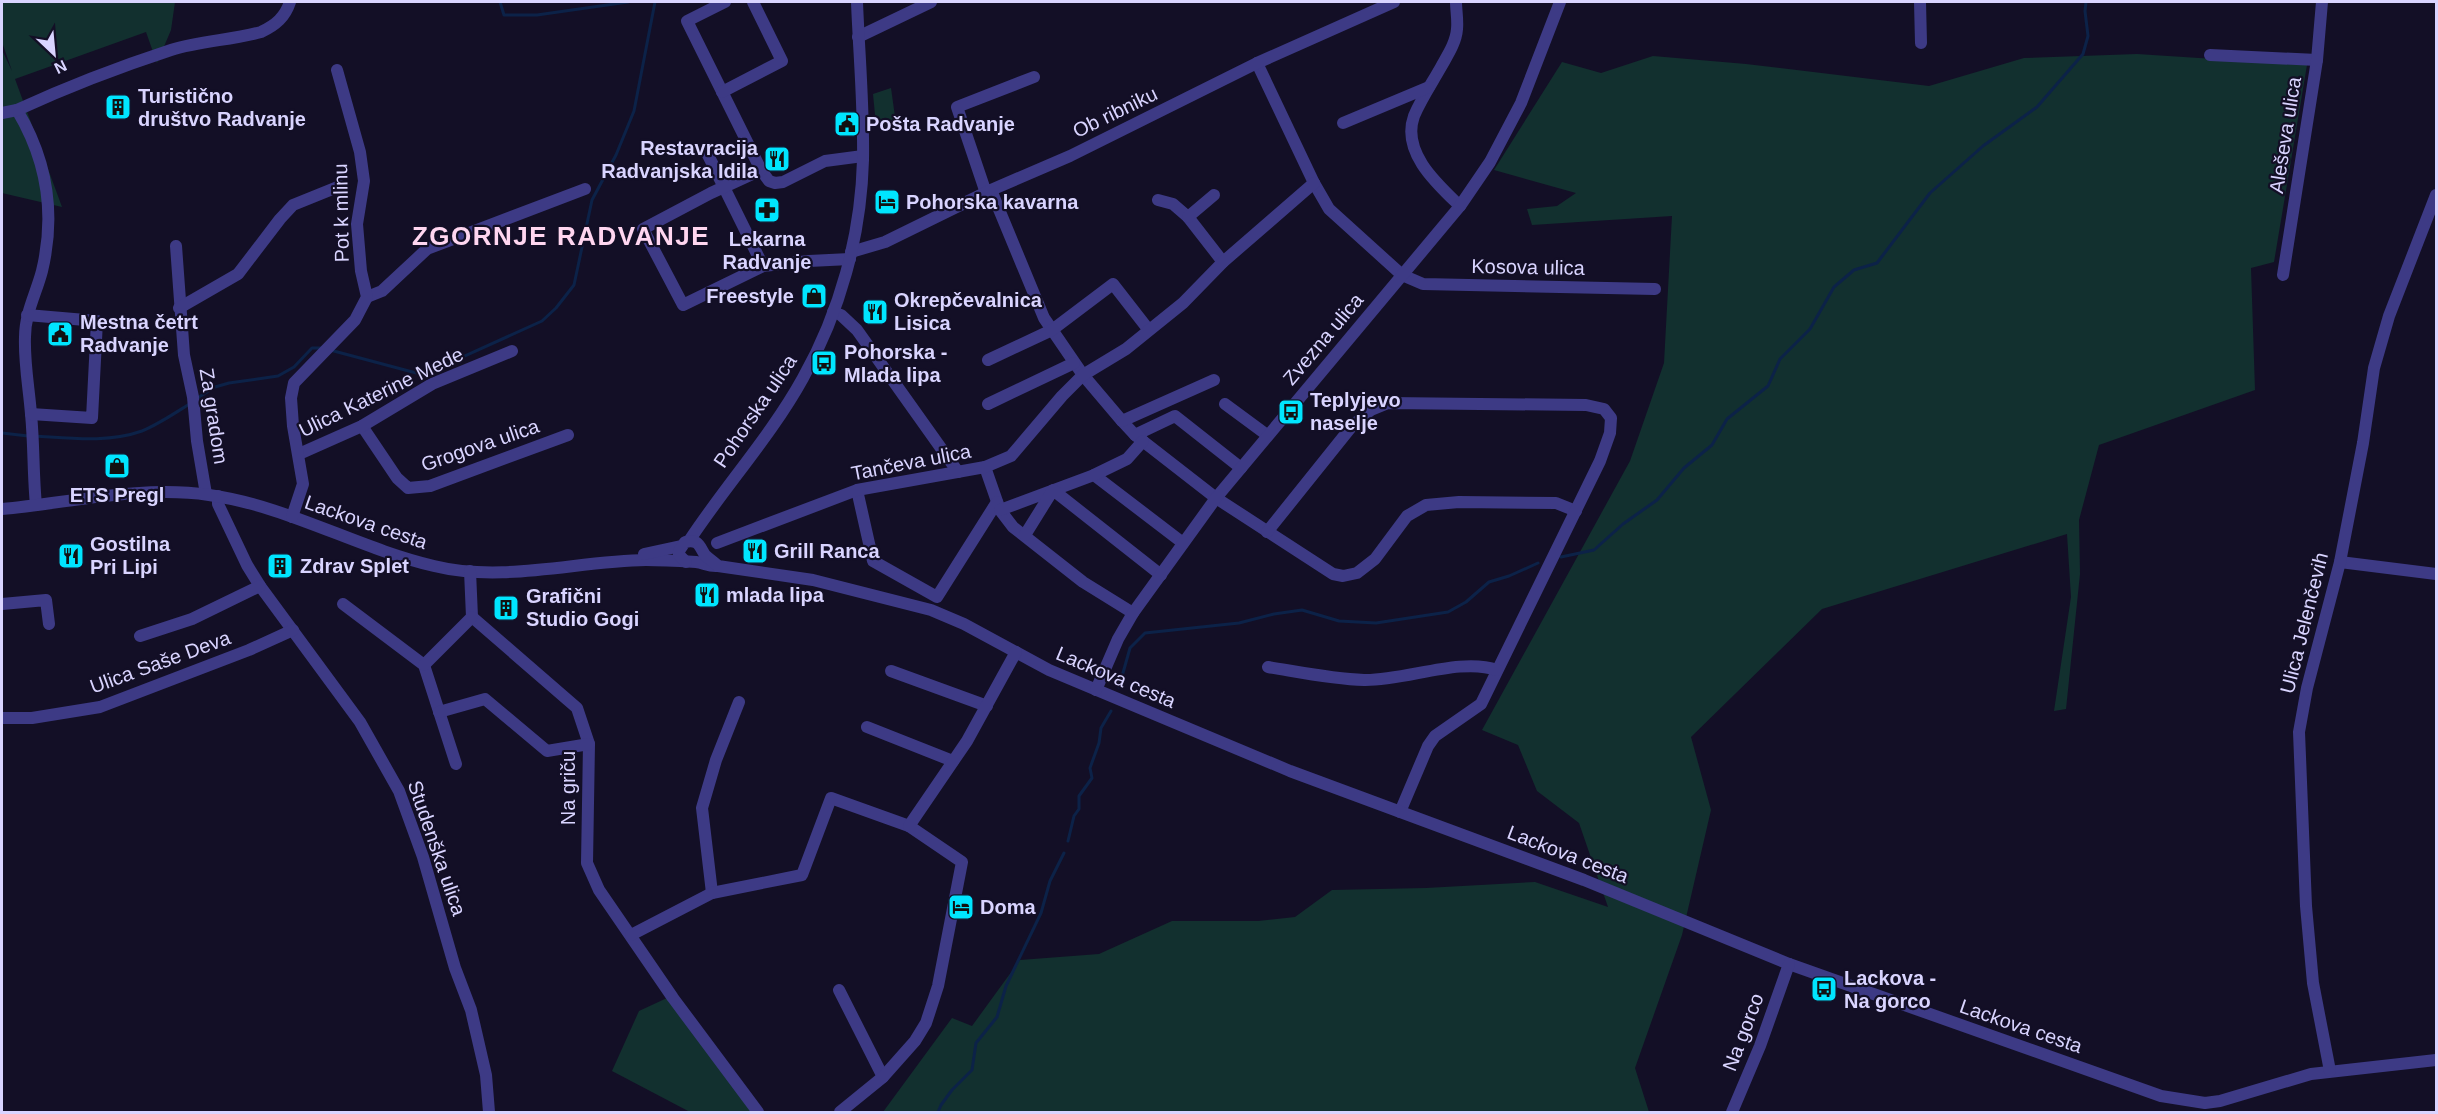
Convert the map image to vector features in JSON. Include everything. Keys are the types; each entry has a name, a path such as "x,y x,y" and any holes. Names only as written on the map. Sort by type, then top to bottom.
{"street":[{"path":"2,113 17,110 132,63 172,50 261,32 274,26 284,15 290,2"},
{"path":"724,2 687,21 761,170 769,181 783,182 825,161 863,156"},
{"path":"722,92 782,61 753,2"},
{"name":"Pohorska ulica","path":"693,551 702,525 792,397 813,358 833,312 851,255 859,211 863,156 857,2"},
{"path":"858,38 931,2"},
{"name":"Ob ribniku","path":"851,255 885,242 988,191 1070,156 1257,63 1394,2"},
{"path":"1456,2 1457,31 1451,49 1414,116 1411,129 1412,143 1423,165 1438,185 1460,206"},
{"name":"Zvezna ulica","path":"1096,690 1118,639 1133,613 1216,498 1460,206 1490,162 1521,103 1560,2"},
{"path":"1920,2 1921,43"},
{"name":"Aleševa ulica","path":"2283,275 2317,60 2322,2"},
{"path":"2210,55 2317,60"},
{"path":"1257,63 1314,183 1329,208 1402,275"},
{"name":"Pot k mlinu","path":"337,70 360,152 364,181 357,224 361,271 367,297"},
{"path":"1034,77 957,107 988,191 1044,318 1083,375 1139,438 1216,498 1333,574 1343,576 1357,573 1375,560 1407,516 1426,505 1459,502 1556,503 1576,511"},
{"path":"1343,123 1430,87"},
{"path":"17,110 30,131 40,158 46,179 48,211 47,245 27,315 25,337 32,414 36,505"},
{"path":"708,155 763,266"},
{"path":"761,170 643,229 683,306 763,266 851,255"},
{"name":"Tančeva ulica","path":"717,543 857,490 985,467 1011,456 1083,375 1126,349 1183,303 1223,262 1314,183"},
{"path":"179,308 238,273 293,205 340,186"},
{"path":"292,517 303,484 293,426 292,391 299,377 355,320 367,297 382,291 427,249 585,189"},
{"path":"1188,218 1214,195"},
{"name":"Ulica Jelenčevih","path":"2330,1071 2313,983 2306,906 2299,732 2307,688 2340,562 2363,443 2374,368 2389,316 2436,195"},
{"path":"1158,200 1173,204 1188,218 1223,262"},
{"name":"Za gradom","path":"176,246 184,355 212,495"},
{"name":"Kosova ulica","path":"1402,275 1423,284 1655,289"},
{"path":"988,360 1052,330 1113,284 1148,329"},
{"path":"833,312 841,315 857,330 958,472"},
{"path":"27,315 98,321 92,418 32,414"},
{"name":"Ulica Katerine Mede","path":"299,454 362,426 432,384 512,351"},
{"path":"988,404 1074,363"},
{"path":"1122,421 1214,380"},
{"path":"1267,532 1352,426 1371,410 1388,403 1509,402 1586,405 1604,409 1611,418 1610,433 1576,511 1481,704 1435,736 1428,746 1400,812"},
{"path":"1225,404 1267,435"},
{"path":"857,490 873,561 937,597 998,506 1053,490 1094,475 1127,459 1139,438 1175,416 1241,468"},
{"name":"Grogova ulica","path":"362,426 397,478 408,488 430,486 568,435"},
{"path":"985,467 998,506 1013,527 1083,582 1133,613"},
{"path":"1094,475 1184,543"},
{"path":"1025,535 1053,490"},
{"path":"1053,490 1161,574"},
{"name":"Lackova cesta","path":"2,509 137,494 212,495 262,506 400,557 436,567 501,573 599,562 659,552 693,551 718,566 813,580 931,610 964,624 1049,670 1290,771 1584,880 1789,964 2161,1096 2205,1103 2220,1101 2287,1080 2330,1071 2436,1060"},
{"name":"Studenška ulica","path":"212,495 260,586 360,722 406,808 429,874 455,968 471,1010 486,1075 489,1113"},
{"path":"2340,562 2436,574"},
{"path":"424,665 472,617 470,571"},
{"path":"140,636 192,619 260,586"},
{"path":"2,604 46,600 50,624"},
{"path":"343,604 424,665 456,764"},
{"name":"Na griču","path":"472,617 577,708 589,744 587,863 599,890 673,998 758,1113"},
{"name":"Ulica Saše Deva","path":"2,718 32,718 100,707 249,650 292,630"},
{"path":"909,826 987,706 1016,652"},
{"path":"1268,667 1365,680 1405,677 1472,665 1497,670"},
{"path":"891,671 987,706"},
{"path":"440,712 485,699 548,751 589,744"},
{"path":"712,893 702,808 716,760 739,702"},
{"path":"867,727 953,761"},
{"path":"631,935 712,893 802,875 831,798 909,826 962,862 938,986 926,1023 915,1041 883,1077 840,1113"},
{"name":"Na gorco","path":"1732,1113 1760,1046 1789,964"},
{"path":"839,990 883,1077"}],"green space":[{"path":"2,2 175,2 171,30 157,63 146,32 15,79 62,207 2,193 2,50 12,71 2,42"},
{"path":"2137,54 2307,65 2274,262 2251,268 2255,390 2099,445 2079,520 2080,574 2066,709 2054,711 2071,597 2067,534 1822,609 1691,737 1711,810 1682,935 1635,1068 1649,1112 883,1112 952,1018 972,1026 1020,960 1099,954 1172,921 1258,921 1295,917 1332,890 1535,882 1608,907 1579,823 1537,791 1518,745 1482,730 1630,461 1664,363 1672,216 1532,225 1527,209 1557,206 1576,193 1494,170 1562,62 1601,73 1653,56 1746,64 1929,86 2024,58"},
{"path":"891,88 896,124 876,125 873,94"},
{"path":"667,998 752,1112 690,1112 612,1071 639,1011"}],"waterway":[{"path":"500,2 504,15 537,15 628,2"},
{"path":"330,350 420,374 542,321 556,308 574,285 592,200 616,155 634,111 655,2"},
{"path":"1561,557 1594,550 1623,524 1657,500 1684,468 1712,445 1727,419 1768,386 1780,359 1810,329 1834,287 1854,270 1877,263 1930,193 1983,146 2037,107 2083,54 2088,36 2086,2"},
{"path":"196,399 215,387 229,383 278,376 294,367 312,348 324,348"},
{"path":"35,436 89,439 129,435 155,425 191,403"},
{"path":"2,433 28,436"},
{"path":"1119,687 1130,648 1145,633 1239,623 1302,610 1339,621 1376,623 1448,612 1466,602 1489,582 1538,563"},
{"path":"1068,841 1074,816 1079,809 1079,796 1092,778 1090,768 1099,743 1101,728 1111,711"},
{"path":"938,1112 952,1090 972,1070 976,1043 997,1017 1006,986 1041,913 1050,881 1064,853"}],"place":[{"name":"Turistično društvo Radvanje","path":"118,107"},
{"name":"Pošta Radvanje","path":"847,124"},
{"name":"Restavracija Radvanjska Idila","path":"777,159"},
{"name":"Pohorska kavarna","path":"887,202"},
{"name":"Lekarna Radvanje","path":"767,210"},
{"name":"Freestyle","path":"814,296"},
{"name":"Okrepčevalnica Lisica","path":"875,312"},
{"name":"Mestna četrt Radvanje","path":"60,334"},
{"name":"Pohorska - Mlada lipa","path":"824,363"},
{"name":"Teplyjevo naselje","path":"1291,412"},
{"name":"ETS Pregl","path":"117,466"},
{"name":"Grill Ranca","path":"755,551"},
{"name":"Gostilna Pri Lipi","path":"71,556"},
{"name":"Zdrav Splet","path":"280,566"},
{"name":"mlada lipa","path":"707,595"},
{"name":"Grafični Studio Gogi","path":"506,608"},
{"name":"Doma","path":"961,907"},
{"name":"Lackova - Na gorco","path":"1824,989"}],"district":[{"name":"ZGORNJE RADVANJE","path":"561,236"}]}
